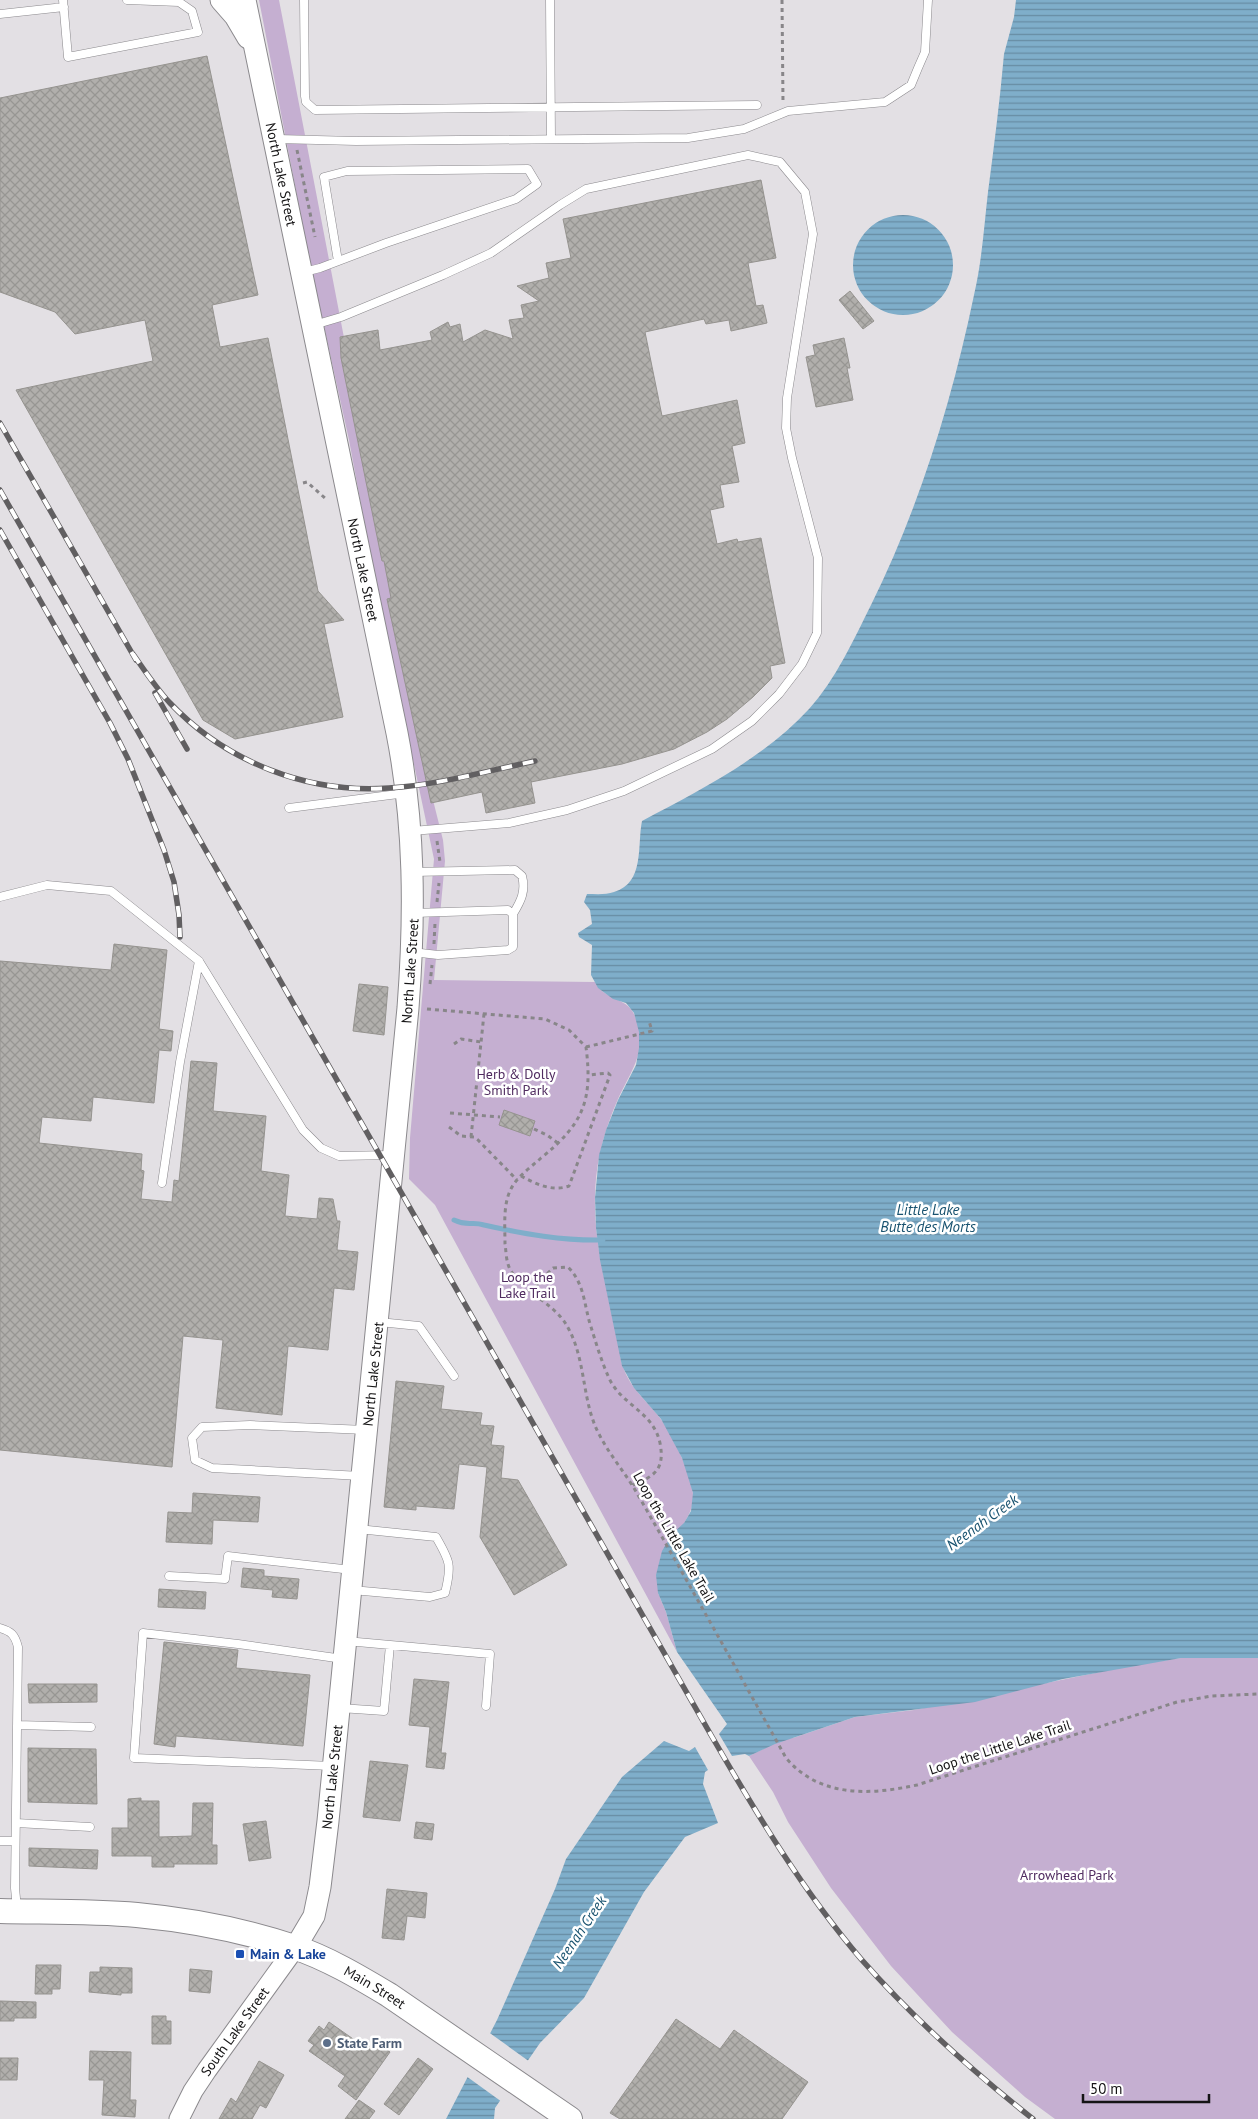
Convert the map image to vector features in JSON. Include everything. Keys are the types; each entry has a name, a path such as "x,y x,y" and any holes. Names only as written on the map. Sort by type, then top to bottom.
{"main road":[{"path":"221,0 235,16 256,53"},
{"name":"North Lake Street","path":"245,0 314,325 397,733 408,793 413,872 414,913 412,952 368,1430 334,1766 317,1904 312,1922 295,1948"},
{"name":"Main Street","path":"8,1911 170,1918 236,1930 295,1948 374,1986 433,2024 570,2119"}],"street":[{"name":"South Lake Street","path":"179,2119 193,2091 207,2070 295,1948"}],"lane":[{"path":"0,14 64,4 68,57 198,32 192,11 179,2 127,0"},
{"path":"304,0 305,96 306,102 315,110 758,104"},
{"path":"550,0 551,139"},
{"path":"275,139 551,139 705,136 744,129 783,114 819,107 885,102 911,85 924,52 928,0"},
{"path":"314,325 358,310 491,253 560,205 586,190 748,155 780,162 805,192 813,234 788,388 786,428 818,558 817,633 802,664 779,694 752,721 712,749 624,791 567,810 509,824 411,831"},
{"path":"302,272 338,261 516,199 537,184 528,169 347,171 324,177 338,261"},
{"path":"289,808 408,793"},
{"path":"412,952 438,954 508,950 513,947 513,914 521,901 524,885 522,876 515,870 413,872"},
{"path":"0,897 47,885 111,891 199,961 303,1130 321,1148 339,1156 394,1155"},
{"path":"414,913 508,910 513,914"},
{"path":"162,1182 180,1062 199,961"},
{"path":"378,1322 419,1326 454,1376"},
{"path":"363,1476 212,1468 195,1460 192,1438 202,1427 250,1425 368,1430"},
{"path":"169,1576 225,1579 228,1556 430,1597 446,1593 449,1560 436,1537 358,1529"},
{"path":"0,1628 11,1631 16,1638 18,1647 16,1841 8,1911"},
{"path":"334,1766 134,1758 144,1633 238,1644 345,1650 390,1645 490,1654 486,1706"},
{"path":"340,1708 384,1711 390,1645"},
{"path":"17,1725 91,1726"},
{"path":"16,1824 90,1827"},
{"path":"0,1841 16,1841"}],"path":[{"path":"782,0 783,114"},
{"path":"303,483 307,482 326,499"},
{"path":"428,1009 539,1019 556,1023 569,1030 586,1047 652,1030 649,1021"},
{"path":"471,1137 484,1014"},
{"path":"454,1044 461,1040 481,1042"},
{"name":"Loop the Little Lake Trail","path":"586,1047 589,1088 584,1106 576,1122 559,1144 520,1176 509,1193 506,1208 505,1244 508,1266 532,1292 558,1313 567,1325 576,1345 591,1412 599,1436 633,1485 786,1758 796,1770 826,1786 842,1790 885,1792 918,1785 1177,1702 1212,1696 1258,1694"},
{"path":"520,1176 535,1184 553,1188 569,1186 610,1075 608,1073 589,1075"},
{"path":"450,1113 500,1117"},
{"path":"449,1127 461,1136 474,1137 478,1140 517,1180"},
{"path":"534,1129 547,1135 559,1144"},
{"path":"532,1292 553,1268 568,1267 573,1272 584,1295 590,1326 609,1379 620,1395 645,1414 660,1443 660,1468 652,1477 633,1485"}],"green space":[{"name":"Arrowhead Park","path":"259,0 279,0 433,800 443,840 445,861 434,980 595,982 604,992 626,1004 634,1014 640,1038 637,1059 612,1113 597,1170 595,1204 597,1238 621,1359 626,1375 634,1388 665,1425 681,1455 689,1476 693,1502 690,1513 684,1523 793,1738 855,1717 914,1710 1134,1665 1181,1658 1258,1658 1258,2119 1055,2119 1025,2097 952,2032 891,1966 831,1888 788,1822 773,1792 749,1756 767,1747 658,1593 666,1612 677,1652 435,1205 409,1179 410,1138 434,859 376,585 349,440 310,263"}],"water":[{"name":"Little Lake Butte des Morts","path":"1016,0 1258,0 1258,1658 1181,1658 1063,1679 975,1702 855,1717 775,1744 749,1756 745,1754 732,1756 719,1734 727,1724 677,1652 666,1612 658,1593 656,1575 662,1551 673,1533 684,1523 691,1511 693,1493 682,1458 661,1419 634,1388 622,1366 600,1260 596,1228 595,1198 599,1155 606,1130 618,1100 636,1065 639,1032 634,1013 626,1003 613,999 598,988 591,975 592,945 579,937 578,933 592,924 590,910 584,902 587,894 614,892 624,887 631,880 638,862 642,821 730,772 772,743 791,727 809,709 828,685 871,605 919,492 944,414 965,335 979,269 1004,54 1014,17"},
{"path":"903,215 922,219 939,229 949,246 953,265 949,284 939,301 922,311 903,315 884,311 867,301 857,284 853,265 857,246 867,229 884,219"},
{"name":"Neenah Creek","path":"664,1741 689,1751 695,1747 708,1770 705,1772 703,1784 718,1823 685,1837 644,1892 584,1998 540,2043 495,2108 494,2119 446,2119 497,2020 555,1889 566,1859 622,1777"}],"pier":[{"path":"487,2031 530,2062 502,2102 466,2076"}],"building":[{"path":"207,56 258,295 212,305 220,347 268,338 318,591 344,620 324,624 343,717 235,739 203,720 16,390 153,361 145,320 75,334 55,312 0,292 0,98"},
{"path":"761,180 776,258 748,263 756,306 763,305 767,323 731,331 729,320 706,324 704,319 645,332 662,416 737,400 745,443 732,446 739,482 720,485 724,507 710,510 717,544 737,539 738,542 761,538 785,663 770,666 772,678 727,719 674,749 622,764 531,782 535,803 486,813 482,792 431,803 387,599 391,598 341,358 340,337 378,330 380,350 432,340 430,332 448,322 450,327 460,324 463,342 485,330 513,339 509,320 524,318 521,305 539,301 517,286 549,278 546,263 571,258 563,219"},
{"path":"850,291 874,321 863,329 839,300"},
{"path":"844,338 850,368 847,368 853,400 816,407 806,357 815,355 813,345"},
{"path":"114,944 167,950 159,1029 173,1031 171,1051 159,1050 154,1103 93,1097 91,1121 42,1117 39,1143 142,1154 141,1170 144,1171 141,1199 172,1202 174,1180 179,1181 191,1061 217,1063 213,1111 266,1116 261,1171 289,1175 285,1216 317,1219 319,1198 333,1199 337,1221 340,1221 337,1250 358,1252 354,1290 334,1288 328,1350 288,1346 282,1415 216,1408 223,1340 183,1336 172,1467 0,1450 0,961 111,970"},
{"path":"359,984 388,987 384,1035 353,1031"},
{"path":"504,1110 535,1121 530,1136 499,1125"},
{"path":"396,1381 444,1386 441,1409 482,1413 480,1425 494,1426 491,1445 504,1446 501,1478 518,1480 567,1565 514,1595 480,1537 487,1467 459,1464 454,1509 416,1506 416,1510 384,1507"},
{"path":"193,1493 260,1497 258,1522 213,1520 212,1544 166,1542 168,1512 192,1513"},
{"path":"243,1568 264,1570 264,1576 299,1579 297,1599 272,1597 273,1590 241,1587"},
{"path":"159,1589 206,1592 205,1609 158,1607"},
{"path":"164,1642 238,1650 236,1668 310,1675 303,1746 176,1736 175,1747 154,1744"},
{"path":"414,1679 449,1682 441,1753 446,1753 444,1769 426,1767 430,1727 409,1725"},
{"path":"28,1684 97,1684 97,1702 29,1703"},
{"path":"28,1748 96,1749 97,1804 28,1802"},
{"path":"370,1761 408,1765 400,1821 363,1817"},
{"path":"141,1798 141,1801 159,1801 159,1837 192,1836 193,1803 213,1803 212,1845 217,1845 217,1864 174,1864 174,1867 152,1867 152,1856 112,1856 112,1828 128,1828 128,1799"},
{"path":"266,1821 271,1858 249,1861 243,1824"},
{"path":"416,1822 434,1824 432,1840 414,1838"},
{"path":"29,1848 98,1850 97,1869 29,1866"},
{"path":"387,1889 427,1893 425,1918 407,1916 404,1940 382,1938"},
{"path":"36,1965 61,1965 60,1989 52,1989 52,1994 35,1994"},
{"path":"100,1967 132,1968 132,1993 121,1993 121,1995 89,1992 90,1972 100,1972"},
{"path":"190,1969 212,1971 210,1993 189,1991"},
{"path":"0,2001 36,2002 36,2018 14,2018 14,2021 0,2021"},
{"path":"152,2016 166,2016 166,2021 171,2021 171,2044 152,2044"},
{"path":"676,2019 720,2049 734,2030 808,2082 782,2119 620,2119 610,2113"},
{"path":"329,2022 366,2048 372,2039 390,2052 356,2100 338,2086 345,2076 309,2051 314,2045 308,2041 319,2026 324,2030"},
{"path":"90,2051 131,2052 130,2100 136,2100 135,2117 102,2115 104,2080 89,2080"},
{"path":"0,2058 18,2058 17,2080 0,2080"},
{"path":"418,2058 433,2069 399,2115 384,2104"},
{"path":"259,2061 284,2075 266,2108 260,2105 252,2119 219,2119 231,2098 236,2102"},
{"path":"359,2100 375,2111 369,2119 345,2119"}],"waterway":[{"path":"454,1220 544,1236 603,1240"}],"railway":[{"path":"0,423 136,660"},
{"path":"0,490 711,1735 781,1851 819,1906 881,1981 943,2043 1033,2119"},
{"path":"0,530 110,723 128,759 164,850 174,882 180,937"},
{"path":"133,654 170,703 192,724 216,742 243,757 270,770 299,779 328,786 389,788 444,781 535,761"},
{"path":"155,693 187,749"}],"place":[{"name":"Main & Lake","path":"240,1954"},
{"name":"State Farm","path":"327,2043"}],"park label":[{"name":"Herb & Dolly Smith Park","path":"516,1082"},
{"name":"Loop the Lake Trail","path":"527,1286"}]}
